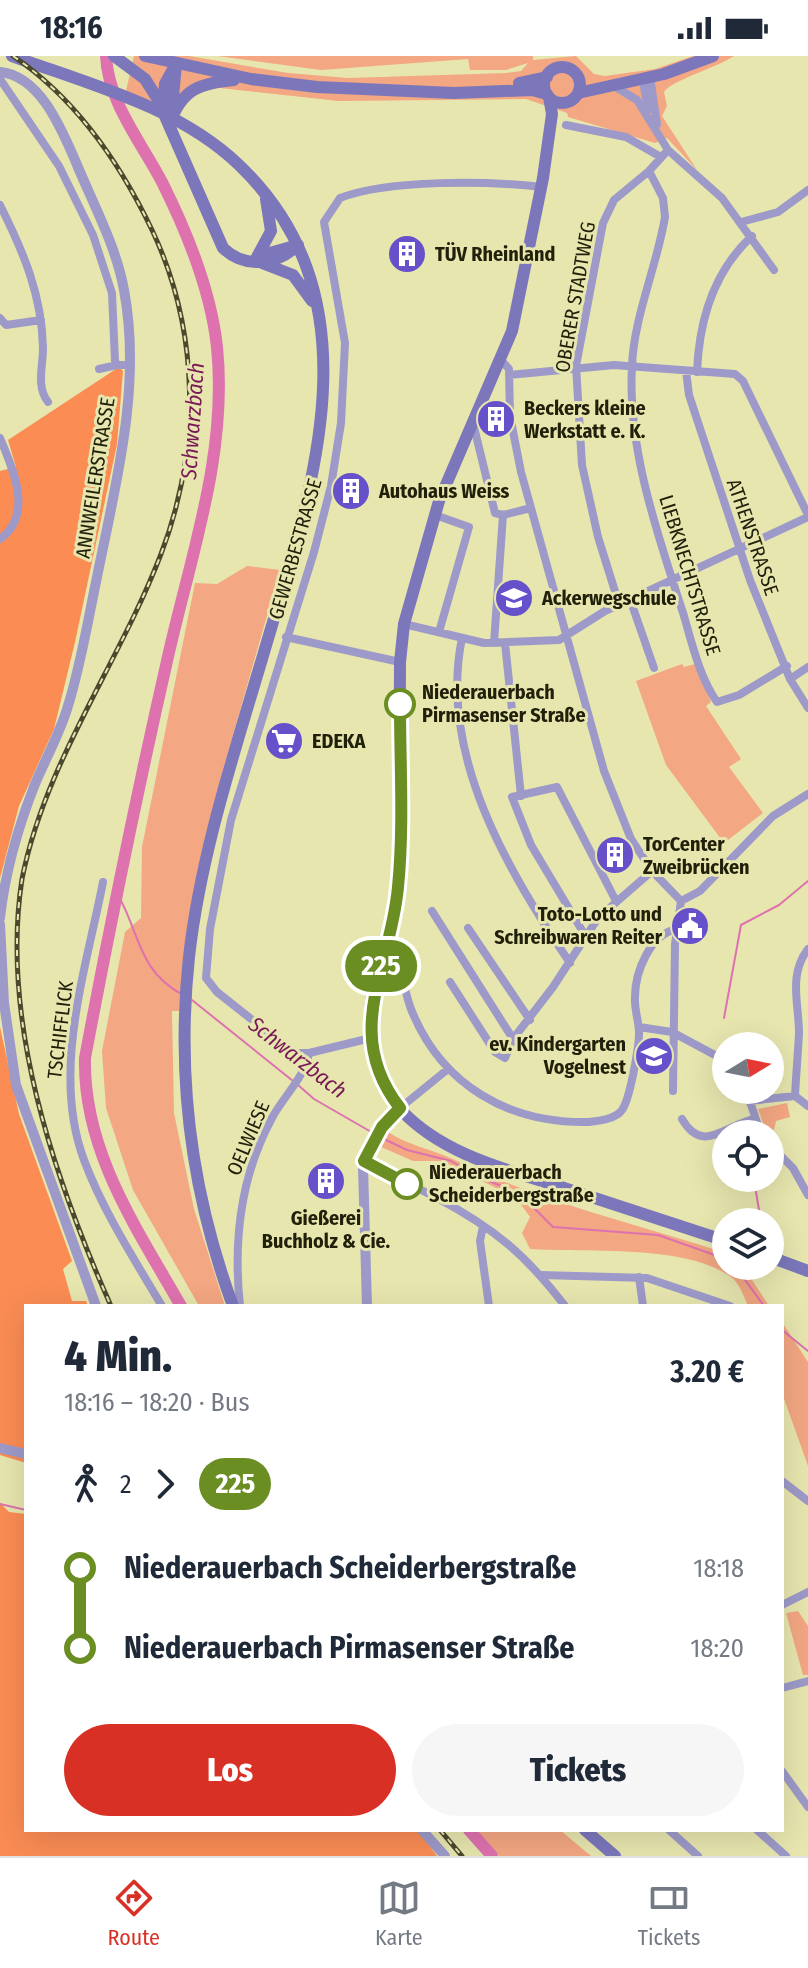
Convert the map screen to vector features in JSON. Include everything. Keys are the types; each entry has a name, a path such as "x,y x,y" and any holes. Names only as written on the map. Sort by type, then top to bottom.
{"main road":[{"path":"12,56 161,113 229,155 264,192 298,245 309,273 320,318 324,381 318,444 302,524 210,840 189,956 184,1077 191,1157 232,1304"},
{"path":"114,56 145,79 163,110 219,241 230,254 255,260 297,279 320,318"},
{"path":"145,56 251,79 317,87 454,93 532,90 566,102"},
{"path":"544,178 552,114 548,96 548,56"},
{"path":"579,86 614,86 713,56"},
{"path":"427,91 531,82 548,75 559,62 573,71 579,86"},
{"path":"163,110 167,77 176,64"},
{"path":"170,123 176,64"},
{"path":"650,77 579,86 561,110 518,305 501,360 435,515 404,624 400,662 399,883 371,1006 371,1038 379,1073 400,1108 430,1133 483,1162 712,1236"},
{"path":"170,123 180,102 196,85 251,79"},
{"path":"255,260 271,231 264,192"},
{"path":"255,260 281,258 298,245"},
{"path":"784,1262 808,1271"},
{"path":"587,1832 615,1856"}],"street":[{"name":"ANNWEILERSTRASSE","path":"0,72 18,78 43,101 73,156 121,275 126,305 122,453 76,678 64,719 35,784 13,853 0,921 4,1003 16,1085 95,1304"},
{"path":"649,117 644,87 650,77"},
{"path":"650,77 658,130"},
{"path":"0,79 59,166 93,235 112,293 123,365 99,369"},
{"path":"614,86 634,97 668,150 688,172 713,189 752,236 774,270"},
{"path":"566,125 626,137 659,156 668,150"},
{"name":"OBERER STADTWEG","path":"619,604 598,537 582,465 576,366 603,223 614,200 649,171 659,156"},
{"name":"LIEBKNECHTSTRASSE","path":"649,171 663,198 665,217 632,365 641,458 672,579 714,699 721,702 787,666"},
{"name":"GEWERBESTRASSE","path":"309,1053 294,1053 217,992 206,978 210,929 231,820 323,516 342,409 345,343 340,296 324,231 328,212 340,198 364,191 544,178"},
{"path":"741,222 778,212 806,195"},
{"path":"0,205 24,252 41,320 41,388 48,402"},
{"path":"697,372 698,343 708,304 723,273 752,236"},
{"path":"0,318 6,325 41,320"},
{"path":"501,360 508,366 513,433 531,508 612,796 631,839 652,871 681,901"},
{"path":"404,624 494,643 543,643 566,637 619,604 808,516 741,378 632,365 576,366 509,375"},
{"name":"ATHENSTRASSE","path":"686,371 689,395 738,548 790,679 808,708"},
{"path":"473,422 495,513 503,515 531,508"},
{"path":"0,438 15,478 19,506 14,526 0,539"},
{"path":"435,515 469,527 439,632"},
{"path":"494,643 503,515"},
{"path":"630,599 654,668"},
{"path":"286,637 400,662"},
{"path":"462,638 458,672 463,730 481,801 504,856 570,963"},
{"path":"505,643 521,796"},
{"path":"790,679 808,667"},
{"path":"586,937 531,845 511,801 512,797 557,787 616,901"},
{"path":"681,901 700,891 773,816 808,794"},
{"path":"450,982 495,1052 505,1058 513,1039 530,1020 603,911 652,871"},
{"name":"TSCHIFFLICK","path":"103,882 70,1063 71,1106 82,1158 102,1201 161,1304"},
{"path":"673,1091 672,1032 681,901"},
{"path":"432,911 513,1039"},
{"path":"468,928 530,1020"},
{"path":"383,958 400,973 416,1021 448,1069 476,1093 515,1112 562,1121 603,1120 620,1113 625,1107 639,1027 635,997 640,971 656,940 677,929"},
{"path":"795,1096 799,1032 795,982 800,962 808,949"},
{"path":"639,1027 672,1032 712,1053"},
{"path":"309,1053 371,1038"},
{"name":"OELWIESE","path":"240,1304 236,1245 242,1198 255,1154 309,1053"},
{"path":"367,1304 362,1211 364,1161 382,1127 448,1069"},
{"path":"784,1097 795,1096 808,1106"},
{"path":"682,1119 692,1134 703,1138 755,1119 750,1104"},
{"path":"784,1159 793,1168 808,1195"},
{"path":"364,1161 439,1198 519,1250 563,1304"},
{"path":"483,1226 480,1241 489,1304"},
{"path":"541,1275 639,1277 724,1304"},
{"path":"639,1277 643,1304"},
{"path":"0,1448 24,1454"},
{"path":"784,1483 808,1501"},
{"path":"784,1604 808,1592"},
{"path":"784,1687 808,1681"},
{"path":"784,1774 808,1807"},
{"path":"424,1832 445,1856"},
{"path":"671,1832 698,1856"},
{"path":"759,1832 786,1856"}],"shaded area":[{"path":"134,56 189,56 288,73 348,78 506,73 521,71 528,63 506,70 470,70 468,59 321,70 218,56 533,56 533,60 576,56 594,74 605,76 655,69 693,56 734,56 675,83 664,92 667,106 662,116 697,170 667,138 655,143 568,117 567,113 526,99 339,101 220,88 196,96 179,115 126,91"},
{"path":"119,367 123,371 117,444 75,642 54,729 19,806 0,878 0,471 16,467 8,440"},
{"path":"247,566 280,570 223,770 192,902 181,1011 172,1011 174,1113 194,1209 224,1304 198,1304 133,1190 106,1108 102,1051 125,932 141,918 142,847 195,583 217,584"},
{"path":"682,664 684,667 695,664 711,702 706,706 741,759 729,767 763,813 724,843 666,765 636,681"},
{"path":"0,1027 19,1114 72,1261 63,1269 72,1301 86,1301 87,1304 24,1304 24,1462 0,1455"},
{"path":"787,1103 790,1117 762,1120 758,1109"},
{"path":"388,1132 521,1188 712,1249 712,1267 659,1254 530,1249 522,1233 530,1217 519,1202 442,1161 413,1161 379,1146"},
{"path":"752,1280 768,1304 747,1304 735,1281"},
{"path":"784,1325 808,1362 808,1466 784,1399"},
{"path":"0,1503 9,1512 24,1514 24,1832 419,1832 437,1856 0,1856"},
{"path":"798,1611 808,1626 808,1675 803,1675 786,1613"},
{"path":"477,1832 562,1832 591,1856 499,1856"}],"waterway":[{"name":"Schwarzbach","path":"106,56 119,106 162,182 189,241 204,283 217,347 217,427 205,506 145,760 85,1058 87,1092 103,1157 130,1217 180,1304"},
{"path":"724,1018 741,925 779,905 808,881"},
{"name":"Schwarzbach","path":"119,897 149,963 157,975 183,995"},
{"name":"Schwarzbach","path":"192,1000 293,1081"},
{"name":"Schwarzbach","path":"298,1085 314,1099 373,1133"},
{"name":"Schwarzbach","path":"382,1138 407,1150 451,1161 478,1177 507,1188 522,1196 553,1227 658,1235 712,1254"},
{"path":"756,1192 759,1208"},
{"name":"Schwarzbach","path":"745,1280 763,1304"},
{"name":"Schwarzbach","path":"784,1332 808,1351"},
{"path":"0,1504 24,1510"},
{"name":"Schwarzbach","path":"471,1832 492,1856"}],"railway":[{"path":"13,56 56,91 76,112 126,180 168,269 179,309 190,391 183,474 174,514 144,595 48,794 22,879 17,933 25,1042 37,1097 70,1205 110,1304"},
{"path":"442,1832 462,1856"}],"bus line":[{"name":"225","path":"400,704 399,883 370,1020 379,1073 400,1108 382,1127 364,1161 407,1184"}],"place":[{"name":"TÜV Rheinland","path":"407,254"},
{"name":"Beckers kleine Werkstatt e. K.","path":"496,419"},
{"name":"Autohaus Weiss","path":"351,491"},
{"name":"Ackerwegschule","path":"514,598"},
{"name":"Niederauerbach Pirmasenser Straße","path":"400,704"},
{"name":"EDEKA","path":"284,741"},
{"name":"TorCenter Zweibrücken","path":"615,855"},
{"name":"Toto-Lotto und Schreibwaren Reiter","path":"690,926"},
{"name":"ev. Kindergarten Vogelnest","path":"654,1056"},
{"name":"Gießerei Buchholz & Cie.","path":"326,1181"},
{"name":"Niederauerbach Scheiderbergstraße","path":"407,1184"}]}
